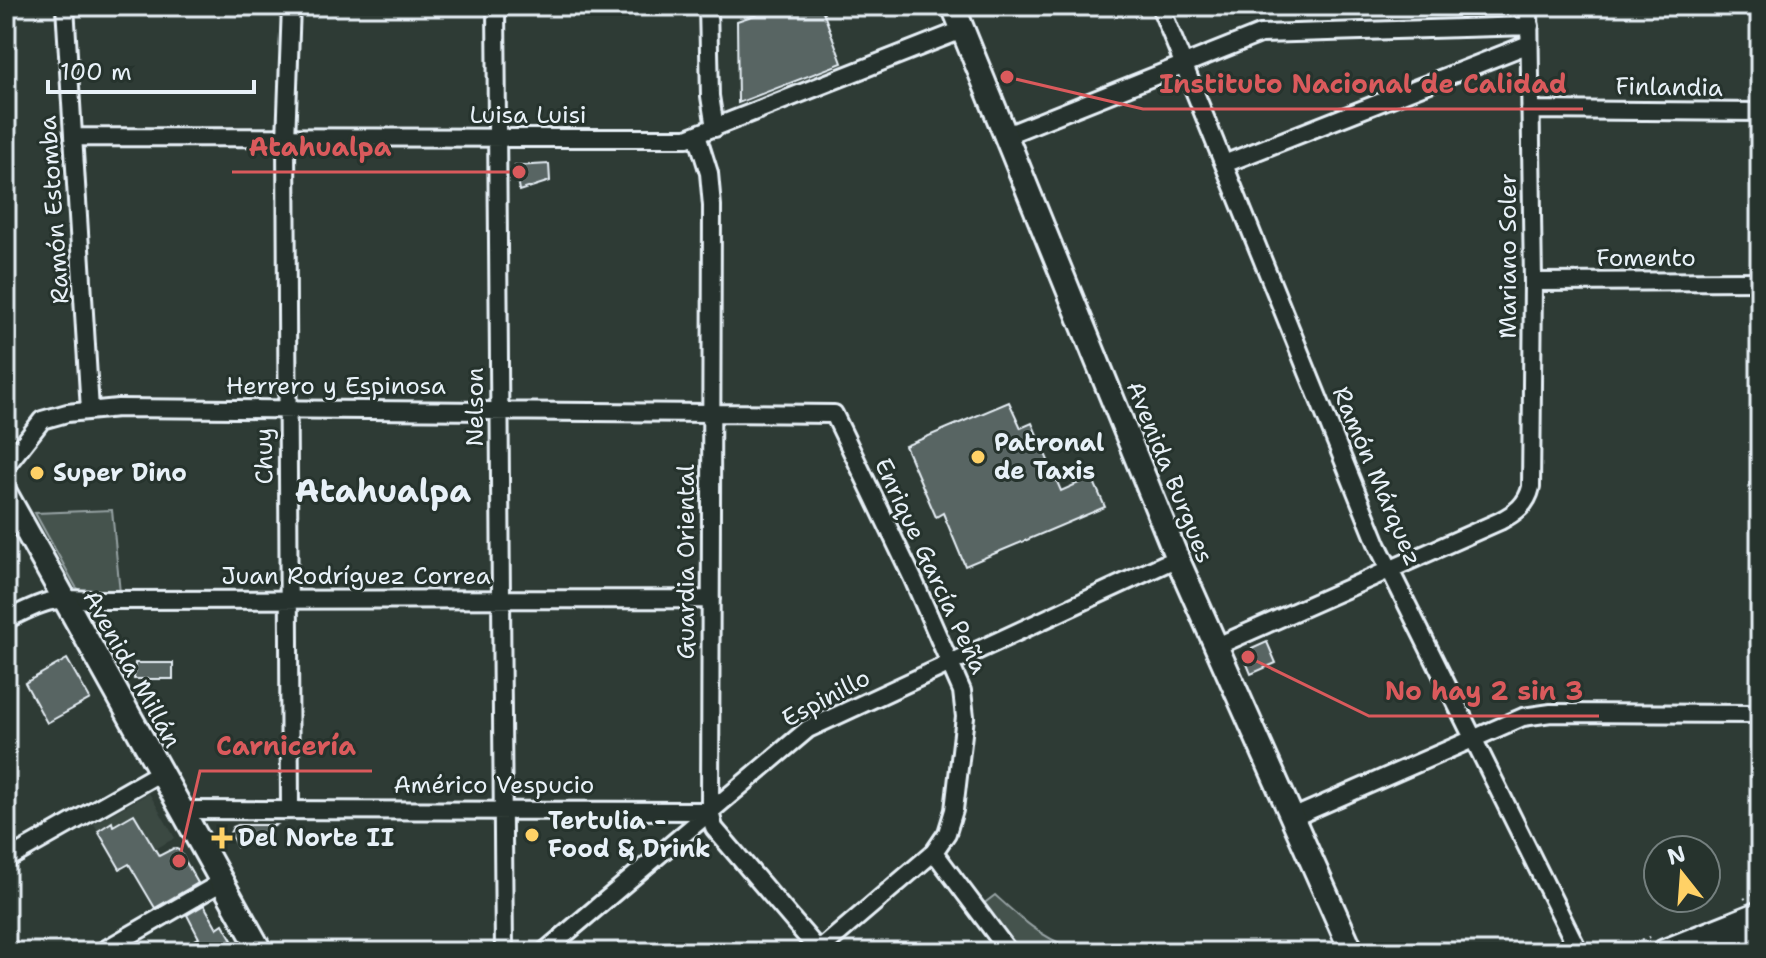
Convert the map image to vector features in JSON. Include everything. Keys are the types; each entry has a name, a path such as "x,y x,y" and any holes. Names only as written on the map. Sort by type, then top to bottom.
{"main road":[{"path":"1665,952 1760,914"},
{"path":"1718,952 1760,935"}],"street":[{"name":"Ramón Estomba","path":"65,6 90,410"},
{"name":"Chuy","path":"290,809 286,139 291,6"},
{"name":"Nelson","path":"496,6 504,952"},
{"path":"708,6 710,96 715,128"},
{"name":"Avenida Burgues","path":"953,6 1177,558 1352,952"},
{"name":"Ramón Márquez","path":"1160,6 1390,570 1579,952"},
{"name":"Mariano Soler","path":"1390,570 1500,521 1523,504 1531,487 1533,282 1529,6"},
{"path":"1004,136 1260,34 1530,26"},
{"name":"Luisa Luisi","path":"73,137 679,139 697,135 962,30"},
{"path":"1224,164 1529,44"},
{"name":"Finlandia","path":"1530,110 1760,112"},
{"name":"Guardia Oriental","path":"697,135 709,173 712,206 710,811 714,828 819,952"},
{"name":"Fomento","path":"1533,282 1760,281"},
{"name":"Herrero y Espinosa","path":"6,466 42,420 118,408 834,414"},
{"name":"Enrique García Peña","path":"834,414 951,664 964,699 964,731 954,810 947,833 934,852"},
{"name":"Avenida Millán","path":"6,494 261,952"},
{"name":"Espinillo","path":"544,952 808,729 1177,558"},
{"path":"1217,646 1390,570"},
{"name":"Juan Rodríguez Correa","path":"6,620 42,601 62,598 711,599"},
{"path":"1292,818 1523,717 1551,713 1760,714"},
{"path":"6,860 161,772"},
{"name":"Américo Vespucio","path":"182,810 710,811"},
{"path":"819,952 934,852 1009,952"},
{"path":"101,952 222,882"}],"shaded area":[{"path":"112,510 120,593 86,594 76,587 35,513"},
{"path":"149,793 175,838 120,869 94,824"},
{"path":"995,895 1029,925 1058,942 1076,948 1114,946 1129,952 1016,952 982,905"}],"building":[{"path":"755,6 821,6 842,63 738,103 737,21 758,14"},
{"path":"549,164 550,181 519,191 515,166"},
{"path":"1009,402 1021,428 1032,423 1061,491 1092,477 1105,507 965,566 943,513 936,517 905,446"},
{"path":"1267,642 1276,663 1251,674 1245,652"},
{"path":"67,659 90,699 47,723 25,683"},
{"path":"135,663 173,663 173,679 134,679"},
{"path":"134,814 159,856 174,848 179,850 198,883 155,908 129,864 120,869 98,831"},
{"path":"238,825 276,825 237,847 230,833"},
{"path":"204,905 217,928 223,924 232,940 210,952 194,952 189,943 199,938 187,915"}],"place":[{"name":"Instituto Nacional de Calidad","path":"1007,77"},
{"name":"Atahualpa","path":"519,172"},
{"name":"Patronal de Taxis","path":"978,457"},
{"name":"Super Dino","path":"37,473"},
{"name":"No hay 2 sin 3","path":"1248,657"},
{"name":"Tertulia - Food & Drink","path":"532,835"},
{"name":"Del Norte II","path":"222,838"},
{"name":"Carnicería","path":"179,861"}],"district":[{"name":"Atahualpa","path":"383,490"}]}
